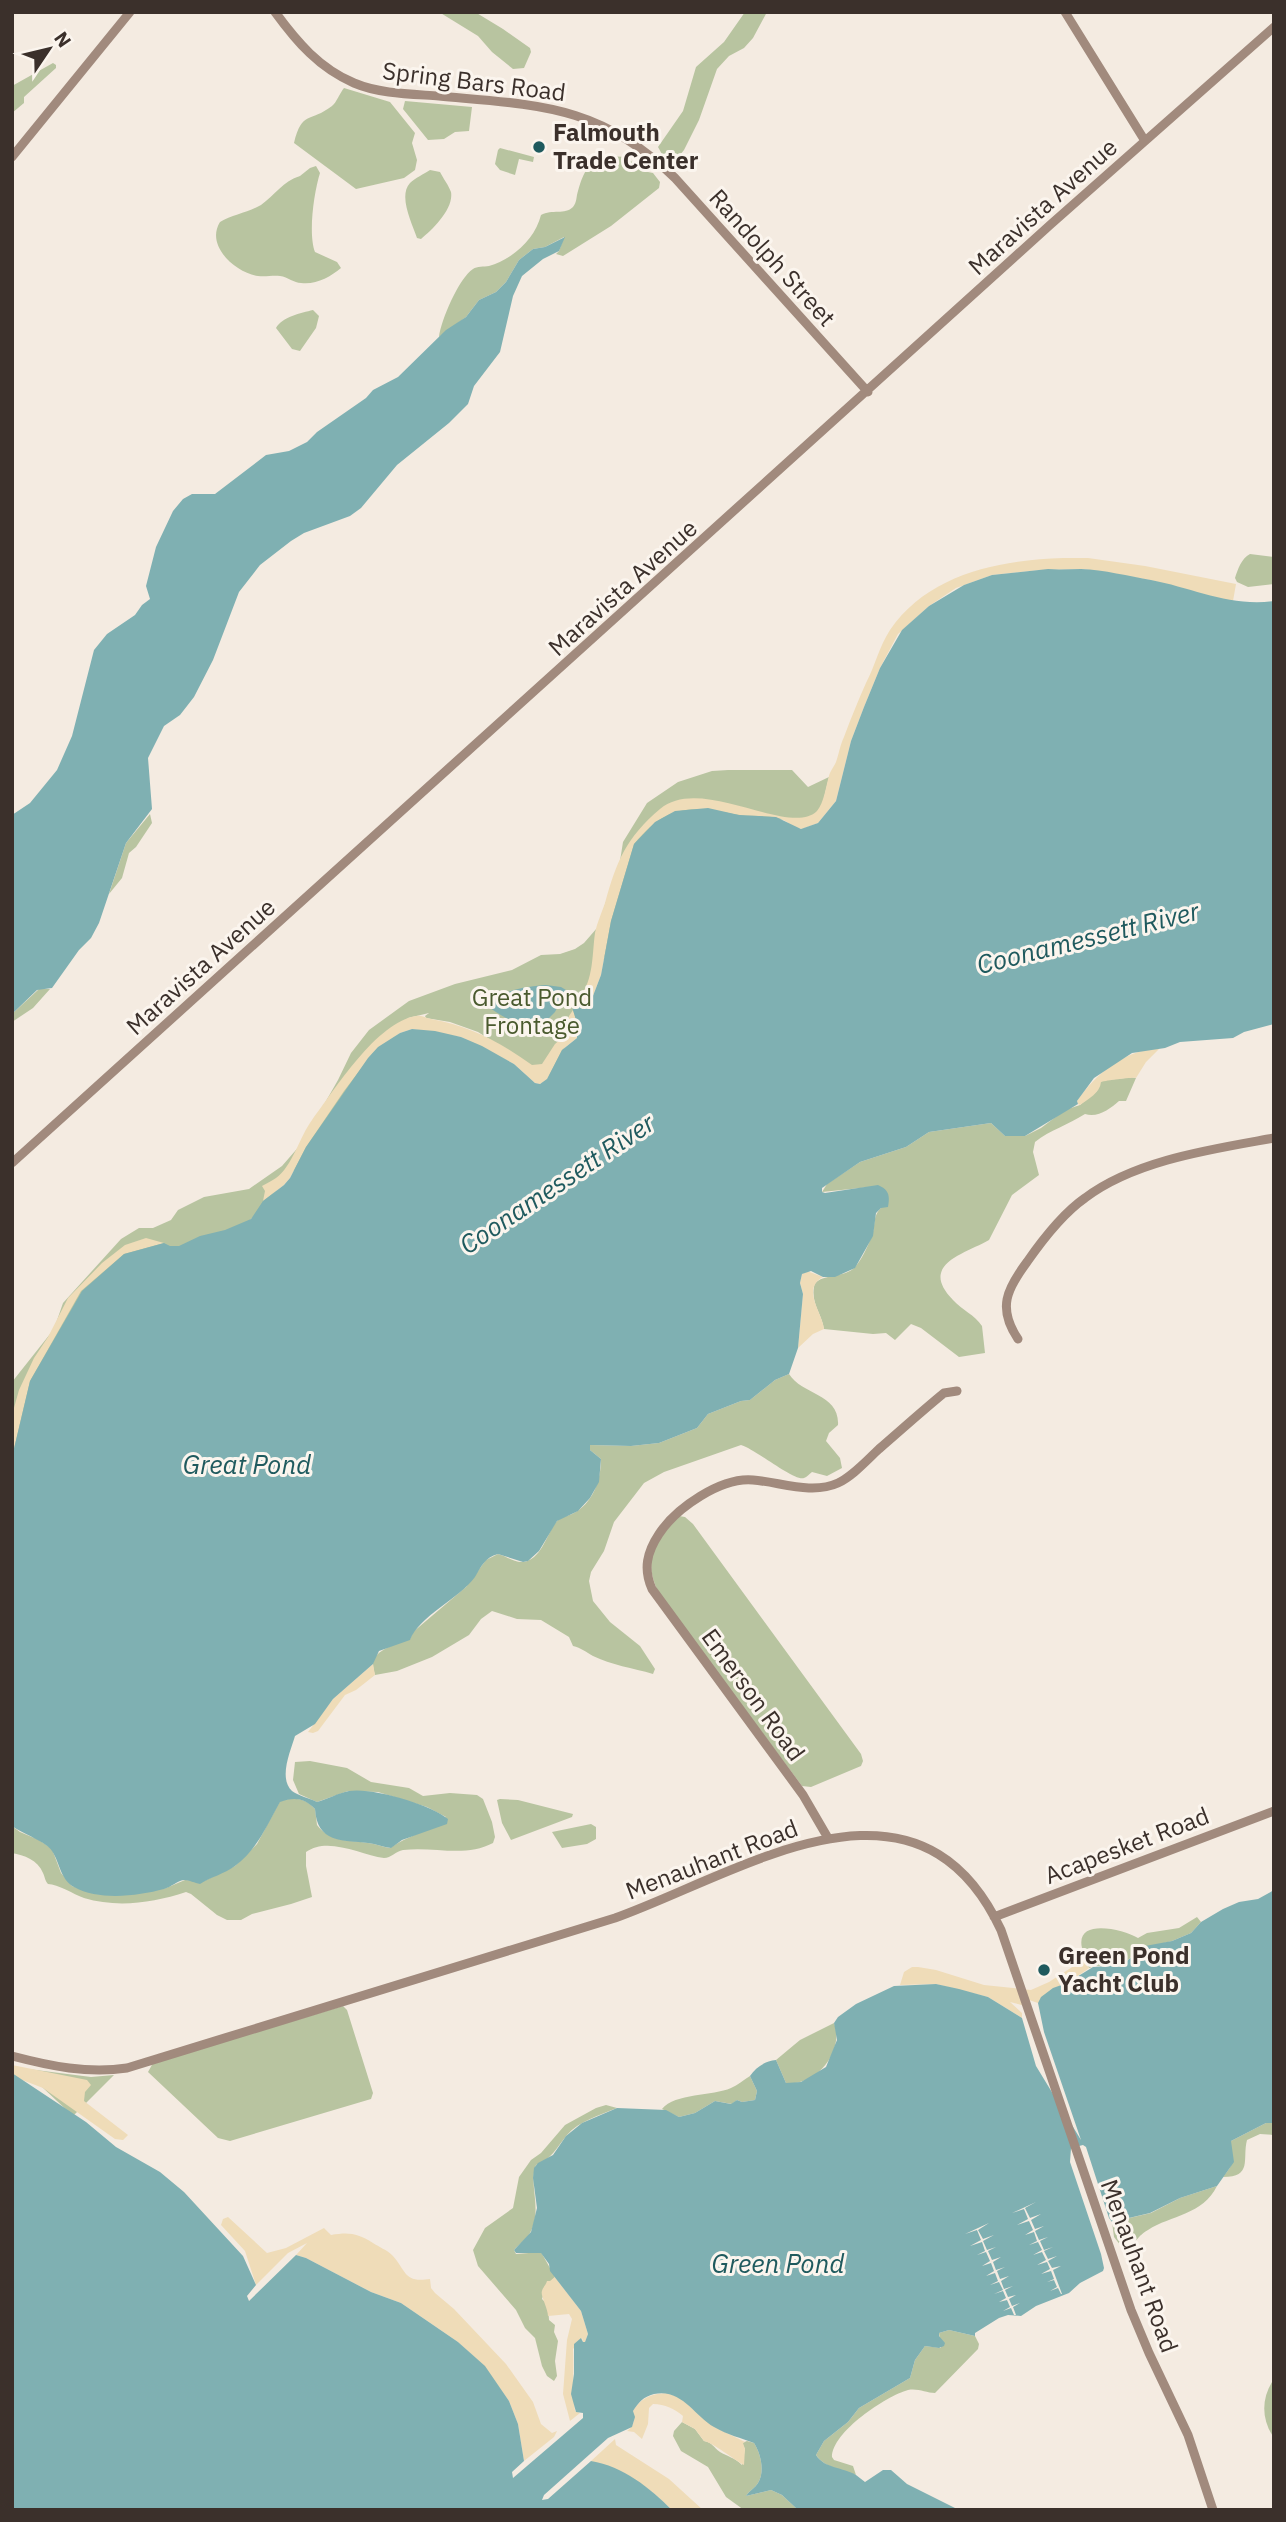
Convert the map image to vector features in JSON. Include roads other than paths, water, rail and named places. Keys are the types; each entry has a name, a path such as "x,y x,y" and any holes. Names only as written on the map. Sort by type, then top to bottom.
{"main road":[{"path":"12,157 130,12"},
{"name":"Spring Bars Road","path":"275,12 308,52 331,71 357,84 391,92 525,104 560,110 609,129 646,152"},
{"name":"Maravista Avenue","path":"12,1163 1145,141 1065,12"},
{"path":"1145,141 1274,27"},
{"name":"Randolph Street","path":"646,152 675,178 868,392"},
{"path":"1018,1339 1006,1316 1006,1298 1012,1283 1059,1222 1086,1197 1148,1166 1274,1138"},
{"name":"Emerson Road","path":"828,1838 809,1803 658,1599 647,1575 647,1560 658,1535 675,1514 696,1499 746,1480 811,1487 836,1484 944,1393 957,1391"},
{"name":"Acapesket Road","path":"994,1917 1274,1811"},
{"name":"Menauhant Road","path":"12,2056 68,2068 115,2070 615,1918 761,1858 828,1838 862,1835 895,1839 919,1846 962,1873 979,1891 994,1917 1013,1962 1131,2310 1188,2435 1213,2510"}],"water":[{"path":"565,237 559,251 543,259 522,276 513,296 500,352 474,386 468,404 397,465 361,508 350,516 304,533 291,541 260,565 239,592 213,660 194,697 180,715 164,726 148,758 152,809 126,843 99,923 91,938 52,988 37,990 12,1014 12,815 30,803 57,770 72,736 94,650 107,634 135,615 150,599 146,586 156,547 173,511 183,499 192,494 215,494 266,455 289,451 307,442 373,390 398,377 446,330 466,317 479,300 496,292 506,282 519,260 533,249 545,247"},
{"name":"Great Pond","path":"1048,569 1099,571 1167,583 1227,599 1274,601 1274,1024 1244,1032 1233,1038 1180,1042 1165,1048 1132,1053 1094,1078 1077,1101 1078,1104 1025,1136 1005,1136 991,1123 929,1132 906,1147 860,1162 822,1188 825,1193 878,1185 888,1193 888,1207 881,1208 876,1213 873,1236 855,1268 835,1277 823,1277 811,1271 802,1274 798,1348 789,1374 775,1380 750,1400 708,1414 697,1428 659,1443 631,1446 590,1445 590,1450 601,1459 599,1482 578,1511 557,1521 539,1551 523,1562 498,1554 490,1557 468,1585 430,1615 410,1640 379,1651 373,1664 333,1699 315,1724 295,1736 286,1772 286,1779 292,1791 317,1802 349,1791 386,1794 429,1808 448,1819 447,1824 402,1840 388,1848 332,1838 320,1828 315,1809 311,1805 290,1799 280,1802 261,1837 243,1860 200,1884 184,1880 164,1889 142,1894 107,1896 84,1891 69,1884 49,1848 12,1826 12,1457 30,1381 82,1291 124,1254 164,1243 179,1246 251,1219 263,1201 290,1178 306,1147 368,1058 378,1047 400,1033 412,1029 461,1037 514,1064 535,1083 540,1084 547,1079 562,1050 577,1038 577,1023 572,1007 579,998 582,1009 591,1001 601,975 611,921 634,844 655,822 675,811 708,808 739,815 776,817 801,829 818,823 836,801 851,741 864,707 880,668 902,630 929,606 964,585 992,575"},
{"path":"546,985 566,990 555,1012 541,1026 528,1026 514,1021 489,1007 506,993"},
{"name":"Green Pond","path":"1274,1890 1274,2123 1266,2123 1231,2141 1234,2162 1217,2186 1180,2198 1150,2213 1112,2222 1086,2147 1083,2145 1071,2148 1070,2162 1101,2254 1103,2271 1080,2283 1069,2293 1036,2306 1021,2316 1008,2315 999,2318 975,2333 975,2336 949,2330 939,2333 944,2346 925,2346 915,2360 910,2378 859,2408 848,2422 824,2441 816,2455 824,2463 851,2472 865,2482 883,2470 891,2470 907,2484 959,2510 798,2510 782,2495 771,2490 746,2496 758,2483 762,2468 754,2443 714,2427 680,2399 664,2393 650,2395 642,2400 633,2411 635,2417 632,2427 608,2438 544,2495 542,2500 548,2499 591,2461 614,2468 635,2479 672,2510 12,2510 12,2073 86,2122 116,2147 160,2172 184,2192 243,2256 256,2285 247,2296 249,2301 296,2255 371,2292 401,2303 458,2342 485,2366 509,2401 518,2424 524,2461 512,2472 513,2478 583,2418 583,2413 576,2412 571,2394 574,2344 581,2338 585,2342 588,2334 581,2311 550,2271 549,2264 541,2253 516,2253 514,2250 531,2232 537,2208 534,2168 553,2155 566,2136 582,2123 617,2108 666,2110 679,2117 695,2113 715,2101 731,2104 737,2100 755,2100 757,2091 750,2076 761,2065 776,2060 786,2083 801,2082 826,2067 837,2040 834,2023 838,2017 856,2004 894,1986 936,1984 988,1997 1022,2018 1036,2066 1081,2140 1044,2032 1038,2003 1041,1997 1093,1967 1122,1965 1145,1946 1172,1941 1191,1933 1201,1922 1223,1909 1239,1902 1258,1899"}],"place":[{"name":"Falmouth Trade Center","path":"539,147"},
{"name":"Green Pond Yacht Club","path":"1044,1970"}],"water label":[{"name":"Coonamessett River","path":"1088,938"},
{"name":"Coonamessett River","path":"557,1184"}],"park label":[{"name":"Great Pond Frontage","path":"532,1012"}]}
